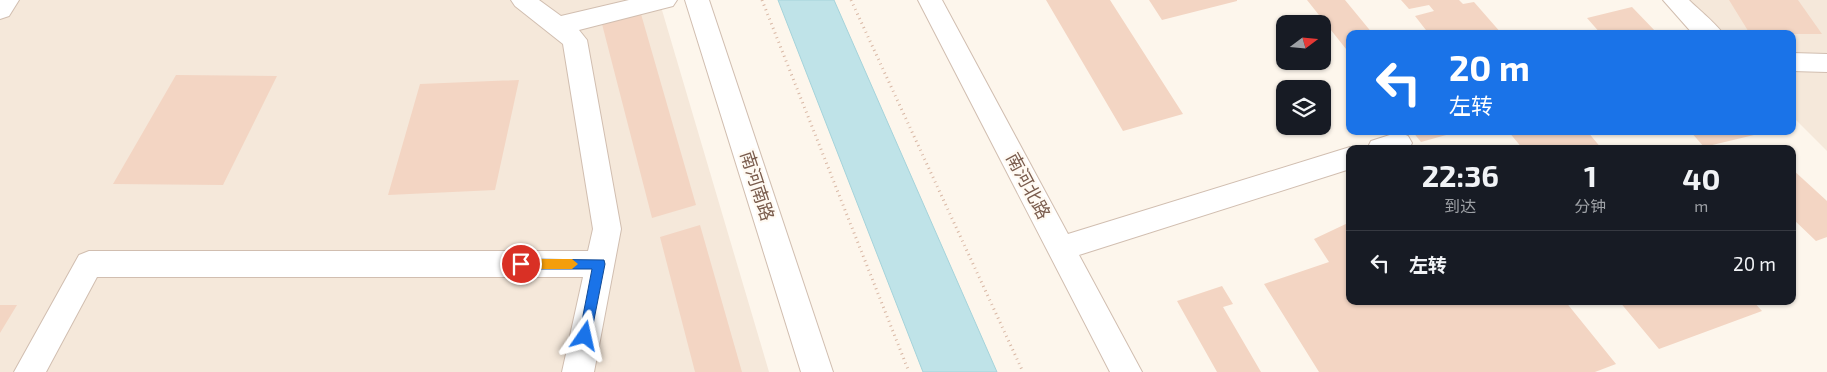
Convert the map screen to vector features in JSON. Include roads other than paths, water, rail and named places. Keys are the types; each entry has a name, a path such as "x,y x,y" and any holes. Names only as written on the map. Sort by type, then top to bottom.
{"street":[{"path":"0,10 7,0"},
{"path":"523,0 576,40 607,229 578,372"},
{"path":"557,26 665,0"},
{"name":"南河南路","path":"697,0 817,372"},
{"name":"南河北路","path":"930,0 1126,372"},
{"path":"1674,0 1705,30"},
{"path":"1796,62 1827,63"},
{"path":"1061,248 1346,159"},
{"path":"30,372 89,264 600,264"}],"water":[{"path":"778,0 834,0 997,372 923,372"}]}
